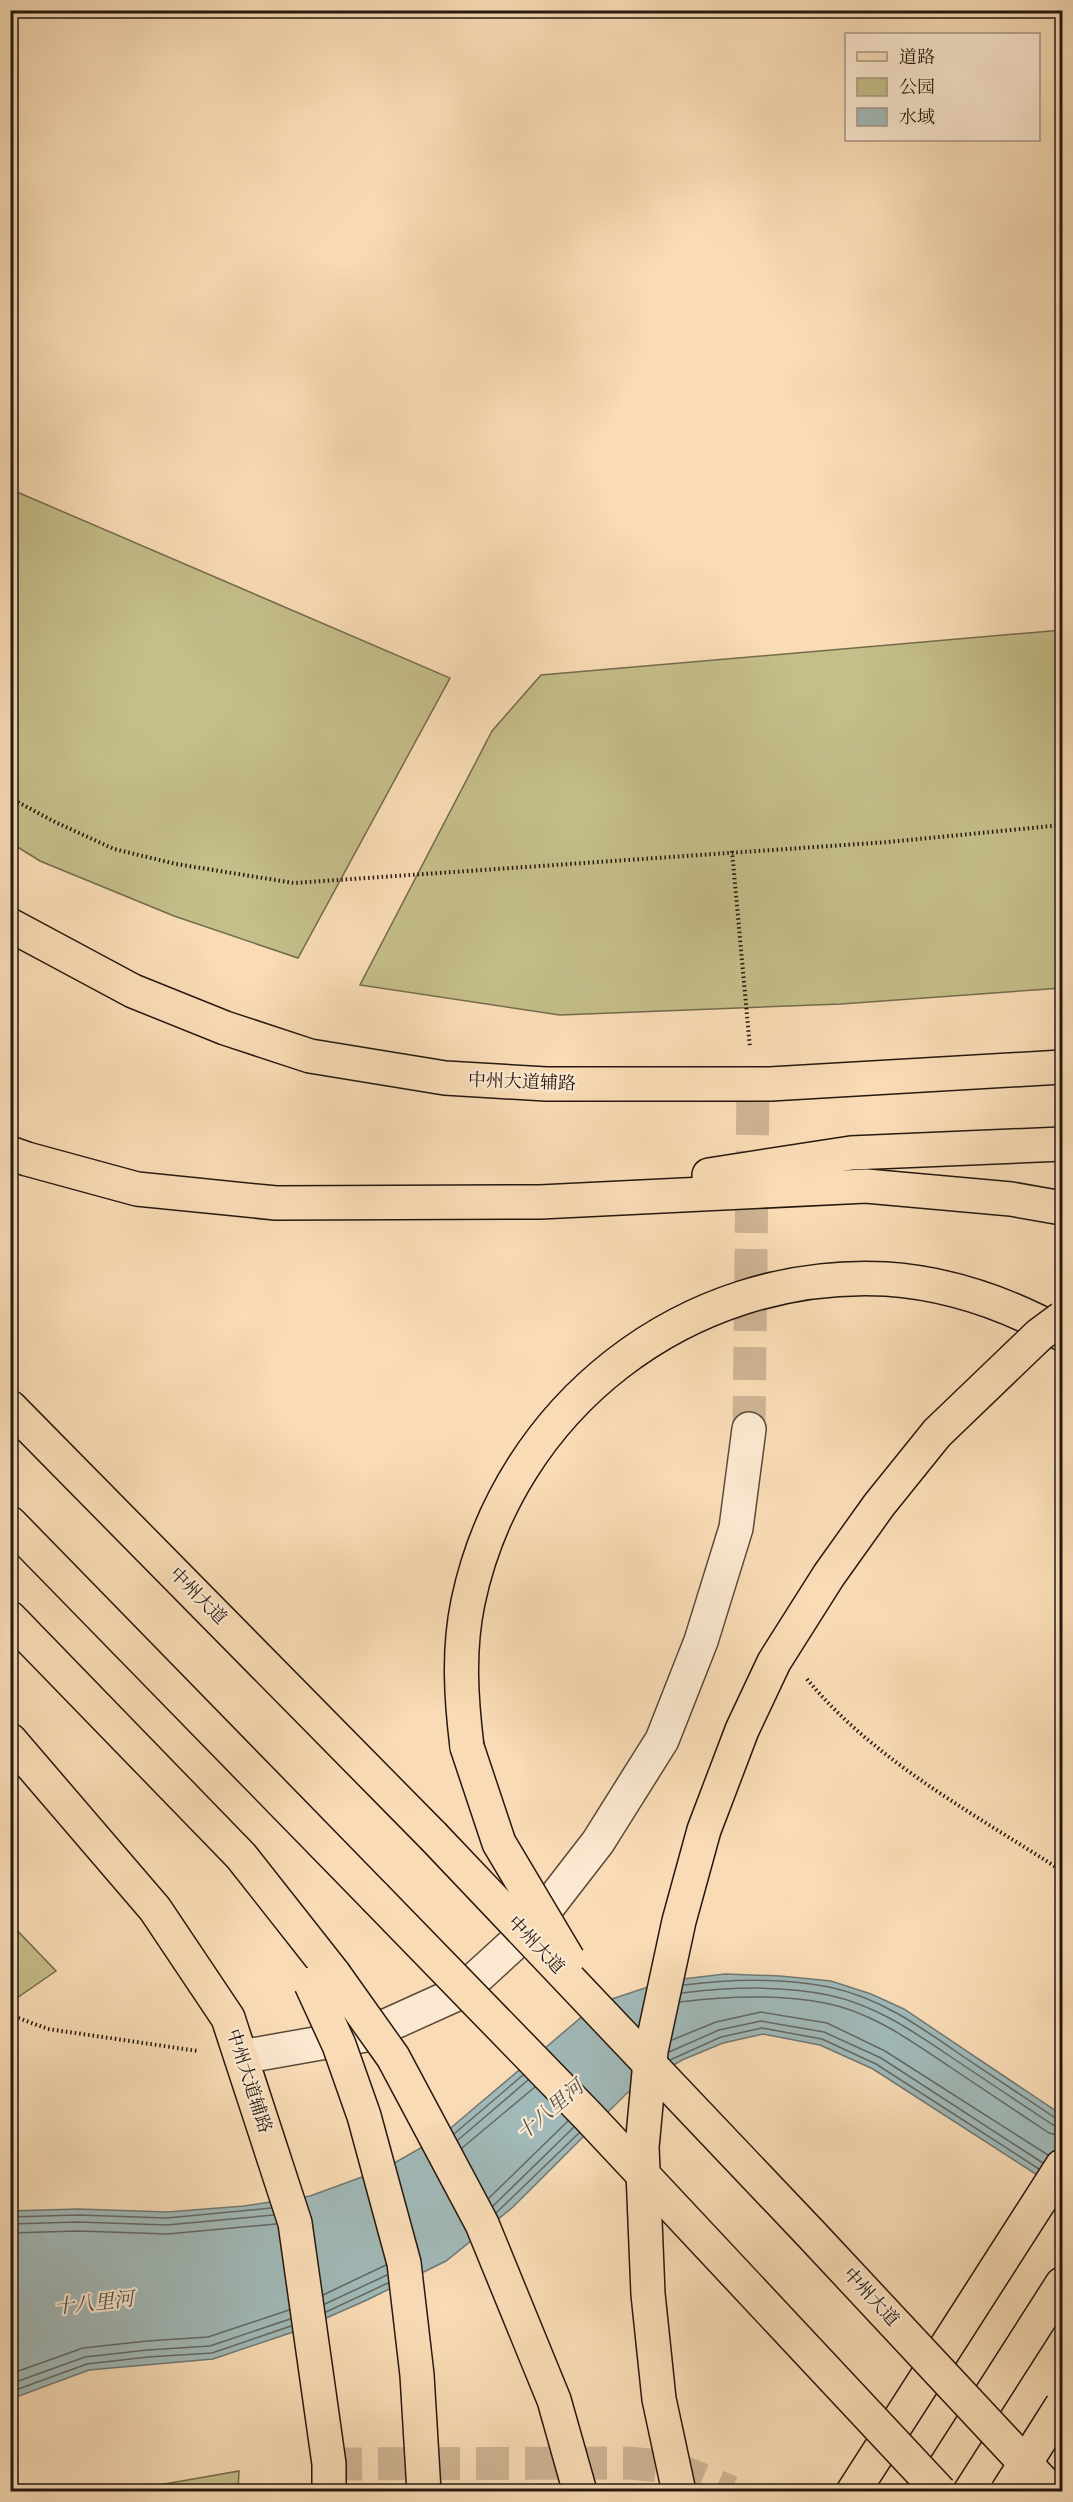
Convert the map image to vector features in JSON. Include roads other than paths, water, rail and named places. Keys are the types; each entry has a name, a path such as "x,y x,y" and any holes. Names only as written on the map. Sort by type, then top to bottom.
{"main road":[{"name":"中州大道辅路","path":"10,925 133,991 225,1028 310,1056 445,1078 546,1084 753,1084 1062,1067"},
{"path":"540,1202 851,1153 1062,1144"},
{"path":"10,1153 137,1189 276,1203 540,1202 866,1186 1011,1199 1062,1208"},
{"path":"598,2009 499,1843 467,1747 461,1696 462,1648 468,1602 481,1556 498,1513 519,1471 547,1432 578,1397 613,1365 652,1339 695,1316 731,1301 788,1286 837,1280 886,1279 935,1286 982,1298 1028,1315 1062,1334"},
{"path":"679,2492 659,2399 649,2306 642,2147 651,2051 679,1921 704,1830 742,1730 774,1662 829,1575 879,1505 937,1433 1040,1335 1062,1318"},
{"name":"中州大道","path":"10,1407 433,1836 1052,2492"},
{"path":"10,1523 588,2116 940,2492"},
{"path":"10,1618 241,1856 266,1889 322,1979 393,2057 482,2224 554,2400 580,2492"},
{"name":"中州大道辅路","path":"10,1740 155,1909 228,2018 295,2223 327,2450 329,2492"},
{"path":"322,1979 339,2045 364,2116 404,2263 417,2375 424,2492"},
{"path":"853,2492 1062,2166"},
{"path":"929,2492 1062,2284"},
{"path":"1007,2492 1062,2405"}],"street":[{"path":"245,2068 366,2035 461,1992 533,1926 598,1842 662,1740 701,1641 736,1528 749,1430"}],"water":[{"name":"十八里河","path":"725,1974 831,1981 871,1994 904,2009 1062,2115 1062,2191 873,2069 820,2045 763,2034 723,2043 682,2060 627,2093 513,2207 446,2261 367,2300 299,2330 213,2359 89,2370 11,2399 10,2211 78,2209 167,2212 244,2206 310,2196 384,2169 440,2137 597,2004 666,1981"}],"tunnel":[{"path":"749,1429 753,1084"},
{"path":"329,2464 629,2463 671,2467 731,2492"}]}
